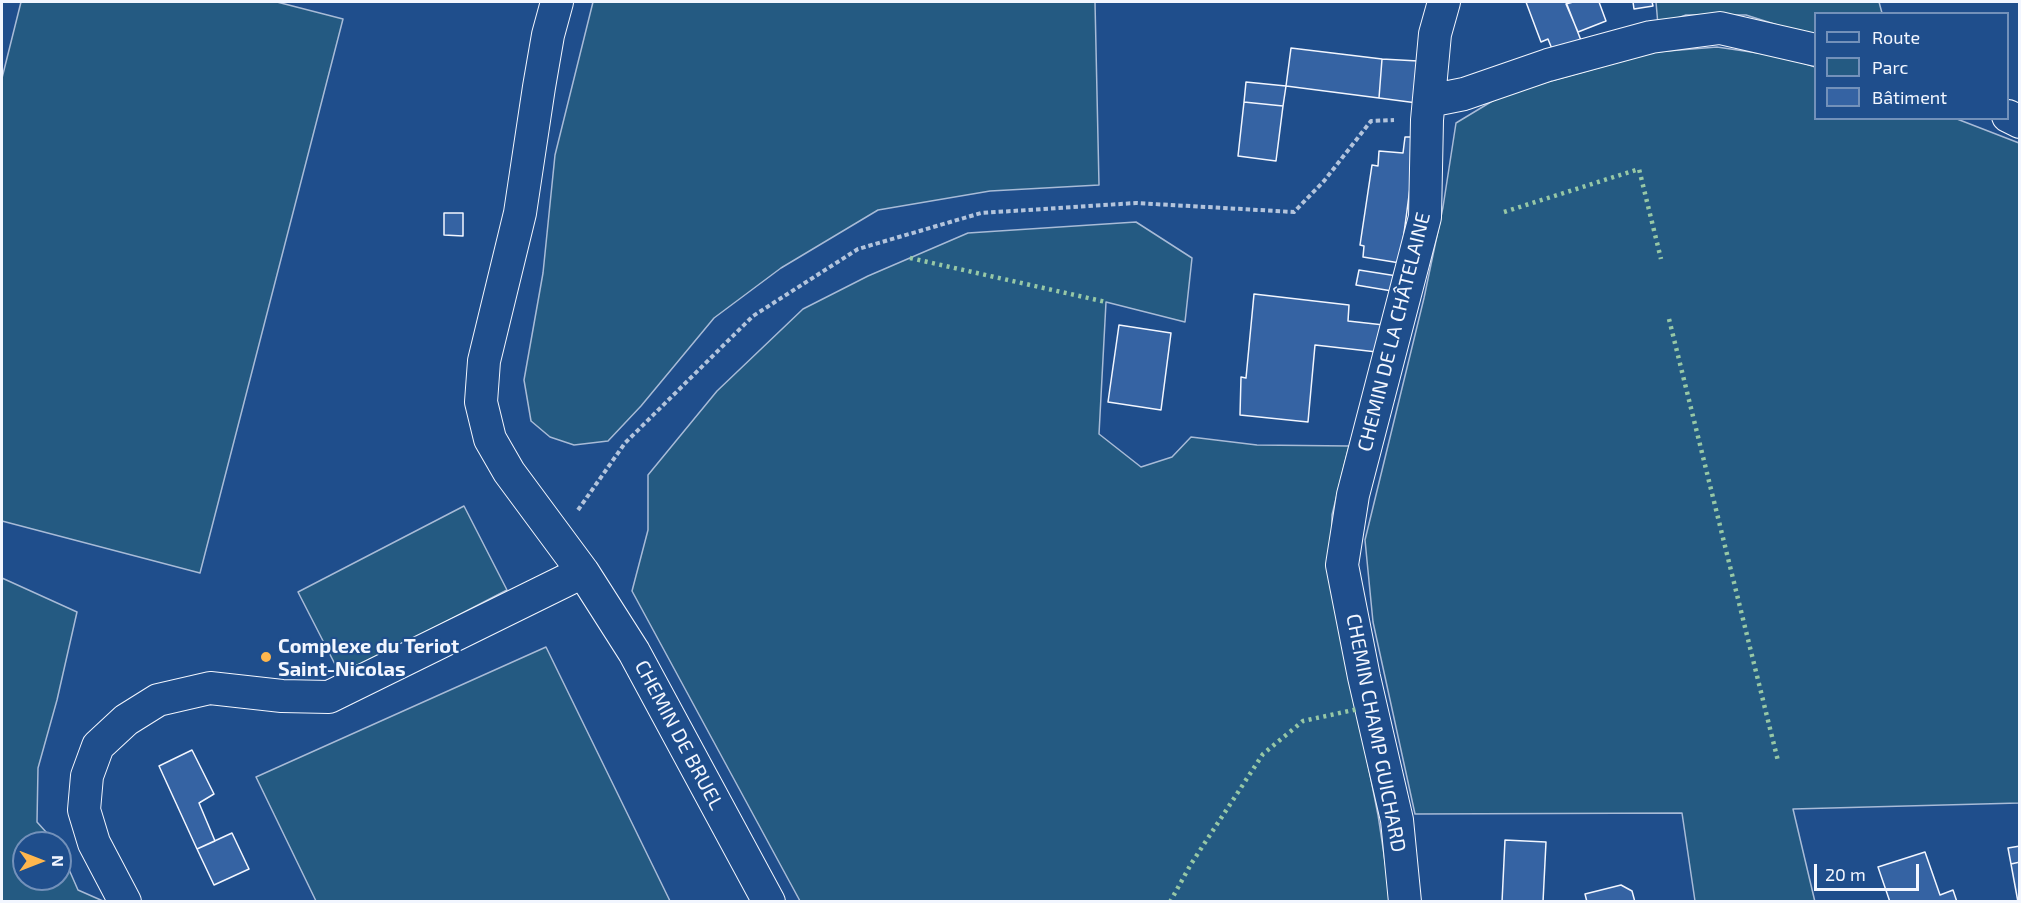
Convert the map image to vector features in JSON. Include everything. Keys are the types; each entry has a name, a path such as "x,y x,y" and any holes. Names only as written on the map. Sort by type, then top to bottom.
{"street":[{"name":"CHEMIN DE BRUEL","path":"557,2 548,35 520,213 484,361 481,402 490,439 508,472 583,572 634,652 769,902"},
{"name":"CHEMIN DE LA CHÂTELAINE","path":"1342,565 1353,495 1425,217 1428,110 1435,34 1444,2"},
{"path":"1428,110 1464,94 1548,65 1651,37 1720,28 1814,50"},
{"name":"CHEMIN CHAMP GUICHARD","path":"1342,565 1364,677 1397,820 1405,902"},
{"path":"125,902 94,843 84,810 87,776 98,746 126,720 158,700 210,688 282,696 329,697 583,572"}],"path":[{"path":"559,538 625,443 753,316 858,249 981,213 1136,203 1294,212 1324,181 1371,121 1428,110"}],"green space":[{"path":"21,2 277,2 343,19 200,573 2,521 2,78"},
{"path":"593,2 1095,2 1099,185 990,191 878,210 781,268 714,318 641,406 608,441 574,445 550,437 531,421 524,380 543,273 555,155"},
{"path":"1656,2 1879,2 1882,12 1814,12 1814,37 1746,15 1686,15 1658,25"},
{"path":"1717,47 1785,57 1814,67 1814,120 1960,120 2019,143 2019,803 1793,809 1815,902 1695,901 1682,813 1415,814 1373,622 1365,540 1424,298 1443,207 1456,123 1504,94 1655,52"},
{"path":"1136,222 1192,258 1185,322 1106,302 1099,434 1141,467 1172,457 1191,437 1257,445 1349,446 1332,515 1331,577 1378,815 1391,901 800,901 632,591 648,530 648,475 717,391 803,309 868,276 968,233"},
{"path":"464,506 507,590 341,676 298,592"},
{"path":"2,578 77,612 57,700 38,768 37,822 45,831 12,831 12,891 72,891 72,876 78,890 103,901 2,901"},
{"path":"546,647 670,901 316,901 256,777"}],"building":[{"path":"1526,2 1566,2 1582,43 1554,54 1548,39 1541,42"},
{"path":"1599,2 1606,21 1578,32 1566,4"},
{"path":"1633,2 1652,2 1653,6 1634,9"},
{"path":"1291,48 1382,59 1379,98 1286,86"},
{"path":"1382,59 1418,61 1417,103 1379,98"},
{"path":"1246,82 1286,86 1283,106 1244,102"},
{"path":"1244,102 1283,106 1276,161 1238,156"},
{"path":"1405,137 1416,137 1400,263 1363,257 1364,246 1360,245 1372,165 1378,166 1379,151 1403,153"},
{"path":"444,213 463,213 463,236 444,235"},
{"path":"1359,270 1397,276 1392,291 1356,285"},
{"path":"1254,294 1349,305 1348,321 1384,325 1377,352 1315,345 1308,422 1240,415 1241,377 1246,378"},
{"path":"1119,325 1171,333 1161,410 1108,402"},
{"path":"192,750 214,794 199,803 215,841 197,849 159,766"},
{"path":"232,833 249,869 214,885 197,849"},
{"path":"1505,840 1546,842 1543,902 1502,902"},
{"path":"2020,846 2020,862 2011,864 2008,848"},
{"path":"1925,852 1940,895 1953,890 1957,902 1890,902 1878,867"},
{"path":"2020,862 2020,902 2018,902 2011,864"},
{"path":"1621,885 1632,891 1635,902 1587,902 1585,894"}],"hedge":[{"path":"1504,212 1639,169 1661,259"},
{"path":"910,258 1106,302"},
{"path":"1669,319 1778,761"},
{"path":"1170,902 1191,864 1263,754 1303,721 1358,709"}],"place":[{"name":"Complexe du Teriot Saint-Nicolas","path":"266,657"}]}
